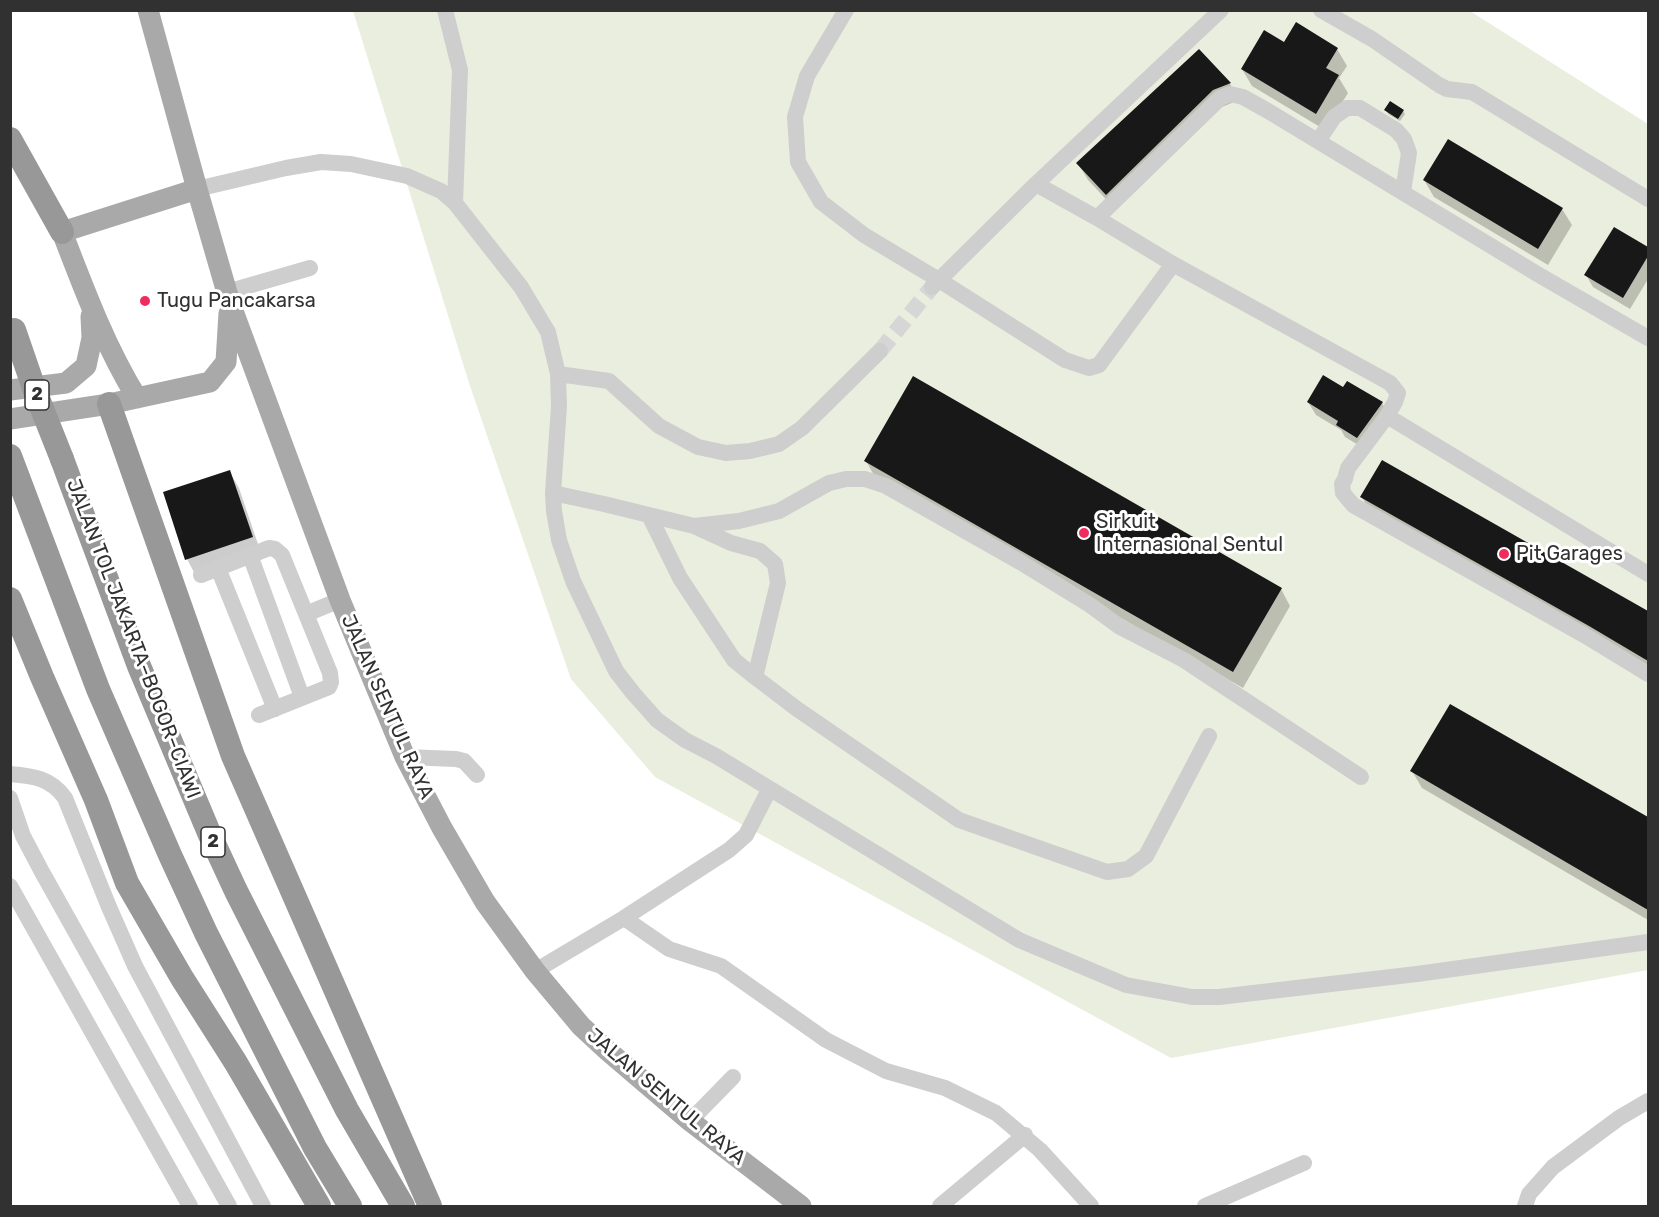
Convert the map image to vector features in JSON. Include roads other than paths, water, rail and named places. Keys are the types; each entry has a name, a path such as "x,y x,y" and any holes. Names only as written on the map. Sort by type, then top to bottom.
{"highway":[{"path":"10,139 62,232"},
{"name":"JALAN TOL JAKARTA–BOGOR–CIAWI","path":"12,325 140,666 210,835 347,1110 403,1206"},
{"path":"109,404 233,756 430,1206"},
{"name":"2","path":"14,465 98,688 170,855 211,944 304,1128 350,1206"},
{"path":"10,599 96,800 127,883 320,1206"}],"main road":[{"name":"JALAN SENTUL RAYA","path":"148,10 228,297 340,600 405,757 442,828 480,893 536,971 581,1026 690,1121 801,1206"},
{"path":"137,398 120,370 91,310 62,232 197,189"},
{"path":"10,420 109,404 210,382 226,362 228,297"},
{"path":"10,390 66,383 86,366 92,338 91,310"}],"street":[{"path":"445,10 460,70 455,202"},
{"path":"846,10 807,76 795,117 798,162 821,202 864,235 935,283 1065,360 1089,368 1099,365 1173,264"},
{"path":"935,283 1036,184 1221,10"},
{"path":"1321,10 1372,39 1439,85 1447,89 1472,92 1648,199"},
{"path":"1097,218 1220,98 1230,94 1243,97 1648,338"},
{"path":"1318,141 1334,117 1347,108 1360,108 1396,130 1404,139 1409,153 1403,192"},
{"path":"197,189 321,162 351,164 407,176 441,191 455,202 521,287 548,332 558,374 559,406 553,494 559,540 573,581 616,671 657,720 685,740 716,756 1019,940 1126,985 1192,997 1219,997 1417,974 1648,942"},
{"path":"1036,184 1173,264 1390,383 1398,393 1395,402 1348,468 1342,484 1343,494 1353,505 1648,674"},
{"path":"228,297 310,268"},
{"path":"558,374 609,381 659,426 698,447 726,453 750,451 779,444 802,428 880,351"},
{"path":"1387,416 1648,574"},
{"path":"694,526 739,521 779,511 829,483 846,479 865,479 886,486 1020,562 1090,605 1120,627 1184,660 1361,777"},
{"path":"553,494 694,526 731,543 759,551 775,564 778,583 755,677"},
{"path":"649,515 680,578 734,660 797,709 958,820 1107,872 1128,868 1146,856 1209,736"},
{"path":"201,575 218,568 250,555 269,548 275,549 282,555 330,673 332,682 329,687 267,712 218,568"},
{"path":"250,555 303,697"},
{"path":"306,615 340,600"},
{"path":"405,757 464,761 477,775"},
{"path":"10,774 43,779 59,789 65,798 135,966 263,1206"},
{"path":"536,971 624,918 729,850 746,835 769,790"},
{"path":"10,798 23,837 229,1206"},
{"path":"10,886 190,1206"},
{"path":"624,918 669,949 721,966 826,1040 886,1071 945,1088 996,1113 1025,1135 1091,1206"},
{"path":"690,1121 733,1077"},
{"path":"1525,1206 1529,1194 1553,1167 1619,1118 1648,1101"},
{"path":"940,1206 1025,1135"},
{"path":"1205,1206 1304,1163"}],"tunnel":[{"path":"880,351 932,287"}],"place":[{"name":"Tugu Pancakarsa","path":"145,301"},
{"name":"Sirkuit Internasional Sentul","path":"1084,533"},
{"name":"Pit Garages","path":"1504,554"}]}
